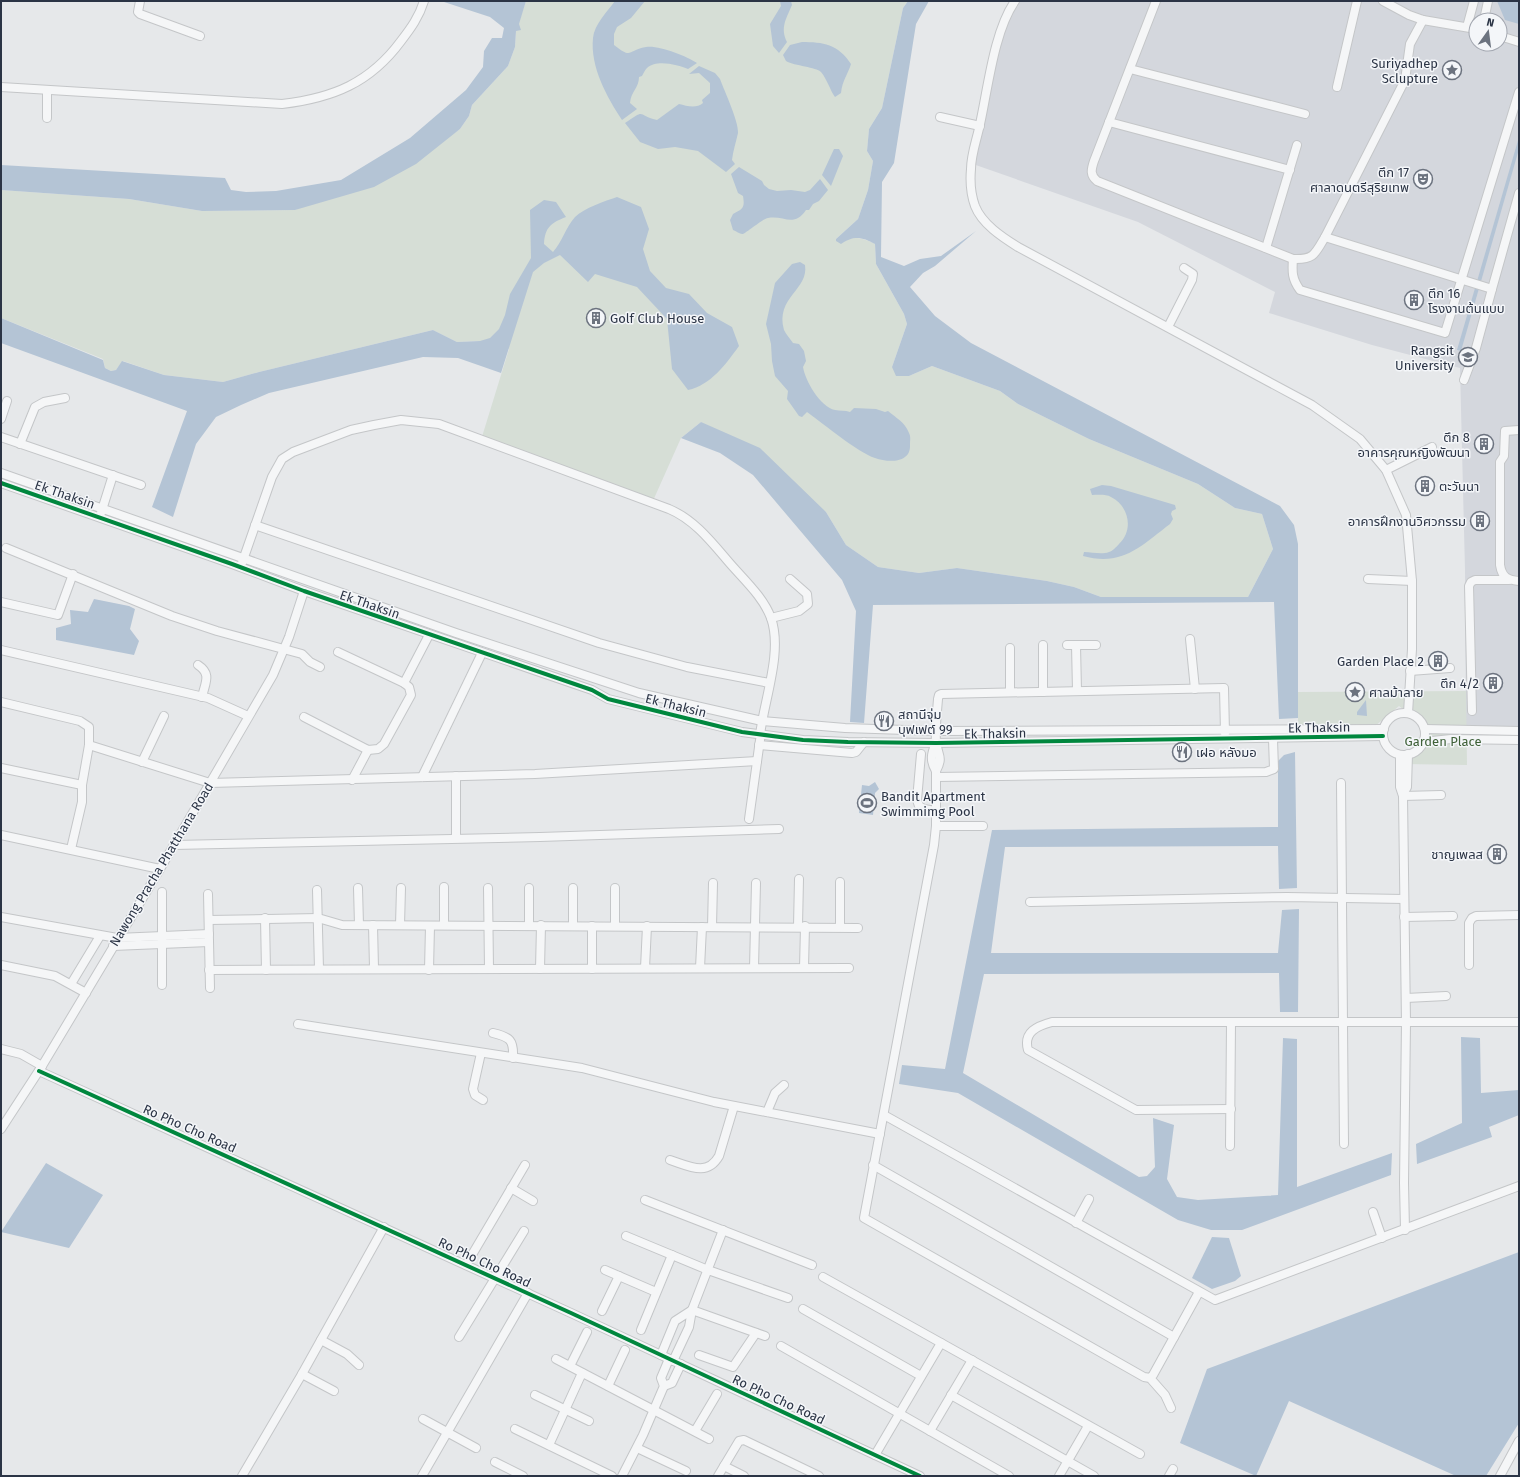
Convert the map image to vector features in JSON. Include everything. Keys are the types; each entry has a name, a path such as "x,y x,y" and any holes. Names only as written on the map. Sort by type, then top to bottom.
{"street":[{"path":"140,1 138,12 140,14 200,36"},
{"path":"1,87 282,104 307,101 347,88 384,62 413,25 424,1"},
{"path":"1014,1 1000,34 970,169 974,204 983,220 1004,238 1018,247 1168,327 1324,413 1360,439 1386,470 1406,515 1412,581 1408,713"},
{"path":"1156,1 1092,168 1093,177 1097,181 1293,259 1305,260 1314,256 1325,237 1405,80 1410,44 1423,20"},
{"path":"1337,87 1357,1"},
{"path":"1383,1 1409,15 1423,20 1467,28 1474,1"},
{"path":"1486,12 1488,1"},
{"path":"1508,39 1519,42"},
{"path":"1130,69 1305,114"},
{"path":"46,90 47,118"},
{"path":"1293,259 1292,272 1294,282 1300,290 1445,333 1448,329 1461,280 1519,92"},
{"path":"940,117 980,126"},
{"path":"1109,122 1290,170"},
{"path":"1266,248 1297,145"},
{"path":"1464,380 1476,348 1489,288 1519,193"},
{"path":"1325,237 1489,288"},
{"path":"1168,327 1192,280 1193,274 1184,268"},
{"path":"20,444 35,407 44,402 65,398"},
{"path":"1,419 7,401"},
{"path":"240,567 275,470 282,459 292,452 325,438 374,425 401,420 439,424 679,513 688,519 709,539 762,602 771,618 775,650 762,721 749,819"},
{"path":"1509,580 1503,575 1500,565 1500,462 1504,456 1505,431 1519,430"},
{"path":"1,437 141,485"},
{"path":"1386,470 1432,447"},
{"path":"1,473 456,633 639,693 762,721 845,728 936,732 1225,728 1290,729 1306,733"},
{"path":"100,517 113,476"},
{"name":"Ek Thaksin","path":"1,483 429,635 592,690 608,699 760,739 852,753 856,752 864,742 936,743 1273,739 1292,738 1306,733 1383,732"},
{"path":"255,525 599,643 687,667 769,683"},
{"path":"6,548 186,621 302,654 310,662 320,667"},
{"path":"1,602 58,615 73,574"},
{"path":"771,618 799,611 808,604 807,594 790,579"},
{"path":"1368,579 1412,581"},
{"path":"1472,711 1469,586 1471,582 1475,580 1519,581"},
{"name":"Nawong Pracha Phatthana Road","path":"1,1129 86,993 273,675 284,649 304,591"},
{"path":"404,683 429,635"},
{"path":"1190,639 1195,689"},
{"path":"1067,645 1096,645"},
{"path":"1076,645 1076,691"},
{"path":"1043,646 1043,692"},
{"path":"1010,648 1010,692"},
{"path":"1,650 202,697 248,716"},
{"path":"304,716 368,750 378,749 384,744 410,695 409,687 404,683 338,652"},
{"path":"422,778 482,653"},
{"path":"198,665 205,669 207,674 202,697"},
{"path":"1410,671 1450,668"},
{"path":"1171,1408 1165,1395 1150,1378 1138,1374 864,1218 936,826 936,774 940,764 940,752 936,743 939,695 1010,692 1225,688 1225,739"},
{"path":"1,702 87,724 89,727 89,745 82,785 82,802 71,849"},
{"path":"1408,713 1419,719 1424,729 1423,742 1419,748 1404,755 1388,748 1383,732 1389,719 1398,714 1408,713"},
{"path":"142,762 164,716"},
{"path":"1424,729 1519,731"},
{"path":"936,774 1266,772 1274,769 1273,739"},
{"path":"1423,742 1451,739 1519,740"},
{"path":"89,745 210,783 422,778 609,770 757,761"},
{"path":"352,780 368,750"},
{"path":"921,754 917,800 919,806 924,809 935,811"},
{"path":"1404,755 1407,787 1403,795 1406,998 1404,1149 1405,1230"},
{"path":"1,768 82,785"},
{"path":"456,776 456,838"},
{"path":"1341,782 1344,1144"},
{"path":"1403,795 1441,795"},
{"path":"936,826 983,826"},
{"path":"174,845 540,837 779,828"},
{"path":"1,835 160,869"},
{"path":"799,879 804,968"},
{"path":"840,882 840,927"},
{"path":"712,927 713,883"},
{"path":"754,968 756,883"},
{"path":"444,887 444,925"},
{"path":"358,888 359,925"},
{"path":"400,925 401,888"},
{"path":"488,888 488,969"},
{"path":"529,888 529,926"},
{"path":"573,888 573,926"},
{"path":"615,888 615,926"},
{"path":"317,890 320,969"},
{"path":"162,892 162,984"},
{"path":"208,894 210,988"},
{"path":"1030,902 1305,896 1404,899"},
{"path":"1404,917 1453,916"},
{"path":"1469,965 1469,923 1472,918 1476,916 1519,916"},
{"path":"1,918 100,936 162,941"},
{"path":"265,918 266,970"},
{"path":"209,920 318,918 332,923 359,925 702,927 802,926 858,928"},
{"path":"373,925 374,968"},
{"path":"540,969 541,925"},
{"path":"429,970 430,926"},
{"path":"592,926 592,969"},
{"path":"645,968 647,926"},
{"path":"700,968 702,927"},
{"path":"71,984 100,936"},
{"path":"113,946 209,938"},
{"path":"1,965 55,976 86,993"},
{"path":"209,970 374,968 429,970 849,968"},
{"path":"1406,998 1446,996"},
{"path":"1231,1109 1136,1110 1028,1050 1026,1045 1032,1030 1039,1025 1052,1022 1519,1022"},
{"path":"1230,1146 1231,1023"},
{"path":"298,1024 582,1068 734,1106 880,1134"},
{"path":"493,1033 510,1040 513,1045 513,1058"},
{"name":"Ro Pho Cho Road","path":"1,1049 21,1054 40,1068 920,1476"},
{"path":"481,1053 473,1089 474,1095 483,1100"},
{"path":"767,1112 775,1093 784,1085"},
{"path":"670,1160 700,1169 707,1168 715,1163 719,1156 734,1106"},
{"path":"884,1115 1215,1300 1220,1300 1519,1186"},
{"path":"466,1265 524,1165"},
{"path":"873,1165 1174,1337"},
{"path":"511,1188 533,1201"},
{"path":"1076,1223 1089,1199"},
{"path":"645,1200 812,1265"},
{"path":"1373,1212 1382,1238"},
{"path":"242,1476 302,1374 384,1227"},
{"path":"622,1476 637,1448 664,1386 661,1378 674,1361 689,1327 692,1310 724,1230"},
{"path":"459,1337 524,1231"},
{"path":"626,1236 708,1270 788,1298"},
{"path":"641,1330 672,1255"},
{"path":"605,1270 656,1292"},
{"path":"602,1311 619,1276"},
{"path":"824,1277 1140,1454"},
{"path":"1150,1378 1199,1292"},
{"path":"422,1476 528,1293"},
{"path":"803,1309 921,1376"},
{"path":"692,1310 765,1336"},
{"path":"661,1355 675,1321 692,1310"},
{"path":"570,1366 587,1332"},
{"path":"699,1355 733,1367 756,1333"},
{"path":"321,1340 347,1354 359,1365"},
{"path":"875,1455 940,1343"},
{"path":"781,1346 1009,1476"},
{"path":"608,1386 624,1350"},
{"path":"556,1359 709,1439"},
{"path":"930,1431 972,1360"},
{"path":"664,1386 672,1383 674,1361"},
{"path":"549,1445 582,1373"},
{"path":"302,1374 334,1391"},
{"path":"695,1431 717,1394"},
{"path":"535,1395 566,1408 589,1421"},
{"path":"951,1395 1094,1476"},
{"path":"423,1419 476,1448"},
{"path":"1059,1476 1088,1426"},
{"path":"515,1429 612,1476"},
{"path":"718,1476 739,1441 744,1440 819,1476"},
{"path":"1500,1476 1519,1441"},
{"path":"637,1448 686,1471"},
{"path":"495,1462 523,1476"},
{"path":"724,1466 744,1476"}],"shaded area":[{"name":"Rangsit University","path":"1013,1 1519,1 1519,735 1466,728 1465,570 1460,368 1372,345 1269,313 1275,292 1138,222 970,163 974,137"}],"green space":[{"path":"526,1 908,1 903,8 882,108 869,129 867,151 873,161 868,190 858,219 836,239 836,241 861,238 875,244 876,264 904,314 907,324 892,367 909,376 932,366 1000,391 1018,404 1089,439 1198,484 1235,508 1262,514 1273,549 1248,597 1101,597 1074,587 1047,581 957,568 919,573 878,567 846,545 826,512 701,422 681,438 652,503 481,440 509,349 480,341 457,342 433,330 223,382 164,375 123,361 116,370 111,371 105,368 103,359 1,318 1,190 129,199 202,211 295,210 453,134 460,129 469,116 472,105 508,66 515,47 516,31"},
{"name":"Garden Place","path":"1466,691 1467,765 1404,764 1426,726 1399,706 1375,726 1298,727 1298,692"}],"water":[{"path":"441,1 526,1 519,24 521,30 516,31 515,47 508,66 472,105 469,116 460,129 416,164 374,187 295,210 202,211 129,199 1,190 1,165 225,178 231,190 246,192 276,191 341,180 410,138 466,90 483,67 484,51 492,38 502,38 504,28 490,17"},
{"path":"615,1 645,1 631,18 617,27 614,34 614,45 620,50 630,53 646,47 665,49 697,63 688,69 662,63 651,65 647,68 642,76 639,77 638,84 632,95 630,103 637,109 622,120 605,92 597,71 593,49 593,38 596,28"},
{"path":"780,1 791,1 792,5 784,28 787,42 779,53 773,46 770,24 781,6"},
{"path":"908,1 929,1 916,24 894,163 882,182 881,257 904,266 920,259 941,256 976,231 935,266 923,273 910,287 935,316 971,343 1280,506 1294,525 1298,544 1298,718 1279,719 1274,602 873,605 864,723 850,722 856,611 842,580 753,475 720,453 681,438 701,422 760,448 826,512 846,545 878,567 919,573 957,568 1047,581 1074,587 1101,597 1248,597 1273,549 1262,514 1235,508 1198,484 1089,439 1018,404 1000,391 932,366 909,376 896,376 892,367 907,324 904,314 876,264 875,244 866,240 854,238 841,244 836,241 836,239 858,219 868,190 873,161 867,151 869,129 882,108 903,8"},
{"path":"1497,1 1519,1 1519,24 1508,21 1508,12 1502,12"},
{"path":"802,42 830,46 841,52 846,57 851,64 841,93 835,97 823,75 818,70 786,61 783,55 790,45"},
{"path":"699,66 715,73 720,79 738,128 732,160 735,164 726,172 698,151 675,147 658,149 640,142 625,123 639,114 657,120 679,104 697,106 703,103 702,100 710,93 710,83 699,73 689,74"},
{"path":"1519,137 1519,149 1461,351 1457,350"},
{"path":"834,149 839,149 843,156 831,186 822,175"},
{"path":"739,167 762,181 769,189 777,191 791,190 805,192 810,190 820,179 828,190 819,201 813,204 809,210 806,210 797,218 788,220 768,218 741,234 733,230 730,220 733,214 742,208 744,203 743,196 738,193 731,174"},
{"path":"617,197 641,207 649,229 643,249 650,271 666,288 689,294 707,313 732,327 739,346 723,367 711,379 704,384 688,390 672,369 667,319 637,287 595,274 588,282 560,255 544,263 533,272 501,373 458,358 423,357 269,393 241,405 216,417 196,444 173,517 152,507 187,411 1,343 1,318 103,360 105,368 111,371 116,370 122,361 164,375 223,382 433,330 457,342 480,341 490,338 499,329 505,315 510,294 531,258 530,210 544,200 556,202 566,217 556,221 547,230 544,244 553,252 575,217 589,208"},
{"path":"800,262 805,265 805,274 798,288 784,309 782,319 784,330 787,335 793,343 799,344 804,351 806,361 803,367 810,386 824,404 835,410 850,412 854,408 876,409 885,412 888,411 903,423 910,434 909,451 903,458 887,461 868,455 850,444 807,412 802,417 799,416 787,399 788,391 775,376 771,344 766,324 775,283 792,264"},
{"path":"1102,485 1111,486 1175,505 1176,509 1172,511 1171,514 1173,519 1170,524 1150,540 1120,557 1097,559 1083,556 1084,552 1106,553 1112,551 1124,538 1127,532 1127,519 1122,506 1109,496 1092,495 1090,489"},
{"path":"94,599 129,606 135,609 130,629 139,641 134,655 56,640 56,628 71,624 70,610 88,612"},
{"path":"1366,700 1367,716 1357,715 1357,712"},
{"path":"1295,752 1297,888 1279,889 1278,846 1005,847 991,953 1278,953 1282,910 1299,909 1298,1012 1280,1012 1279,973 984,974 963,1073 1139,1177 1147,1176 1155,1167 1153,1118 1174,1125 1167,1179 1177,1197 1198,1200 1278,1195 1283,1038 1297,1039 1297,1187 1392,1153 1391,1175 1242,1230 1211,1230 1178,1220 958,1093 899,1084 902,1065 945,1069 992,830 1278,827 1278,761 1284,755"},
{"name":"Bandit Apartment Swimmimg Pool","path":"875,782 879,789 875,793 873,815 859,813 862,785 869,786"},
{"path":"1461,1037 1480,1038 1481,1093 1519,1090 1519,1115 1489,1127 1492,1137 1417,1164 1416,1144 1462,1123"},
{"path":"46,1163 103,1195 69,1248 1,1232"},
{"path":"1212,1237 1229,1238 1241,1276 1235,1281 1212,1289 1192,1278"},
{"path":"1519,1252 1519,1423 1486,1476 1456,1476 1289,1401 1256,1476 1180,1443 1207,1369"}],"cycle path":[{"path":"1,483 232,564 304,591 592,690 608,699 742,732 803,740 936,743 1383,736"},
{"path":"39,1071 571,1313 920,1476"}],"place":[{"name":"Suriyadhep Sclupture","path":"1452,70"},
{"name":"ตึก 17 ศาลาดนตรีสุริยเทพ","path":"1423,179"},
{"name":"ตึก 16 โรงงานต้นแบบ","path":"1414,300"},
{"name":"Golf Club House","path":"596,318"},
{"name":"Rangsit University","path":"1468,357"},
{"name":"ตึก 8 อาคารคุณหญิงพัฒนา","path":"1484,444"},
{"name":"ตะวันนา","path":"1425,486"},
{"name":"อาคารฝึกงานวิศวกรรม","path":"1480,521"},
{"name":"Garden Place 2","path":"1438,661"},
{"name":"ตึก 4/2","path":"1493,683"},
{"name":"ศาลม้าลาย","path":"1355,692"},
{"name":"สถานีจุ่ม บุฟเฟต์ 99","path":"884,721"},
{"name":"เฝอ หลังมอ","path":"1182,752"},
{"name":"Bandit Apartment Swimmimg Pool","path":"867,803"},
{"name":"ชาญเพลส","path":"1497,854"}]}
